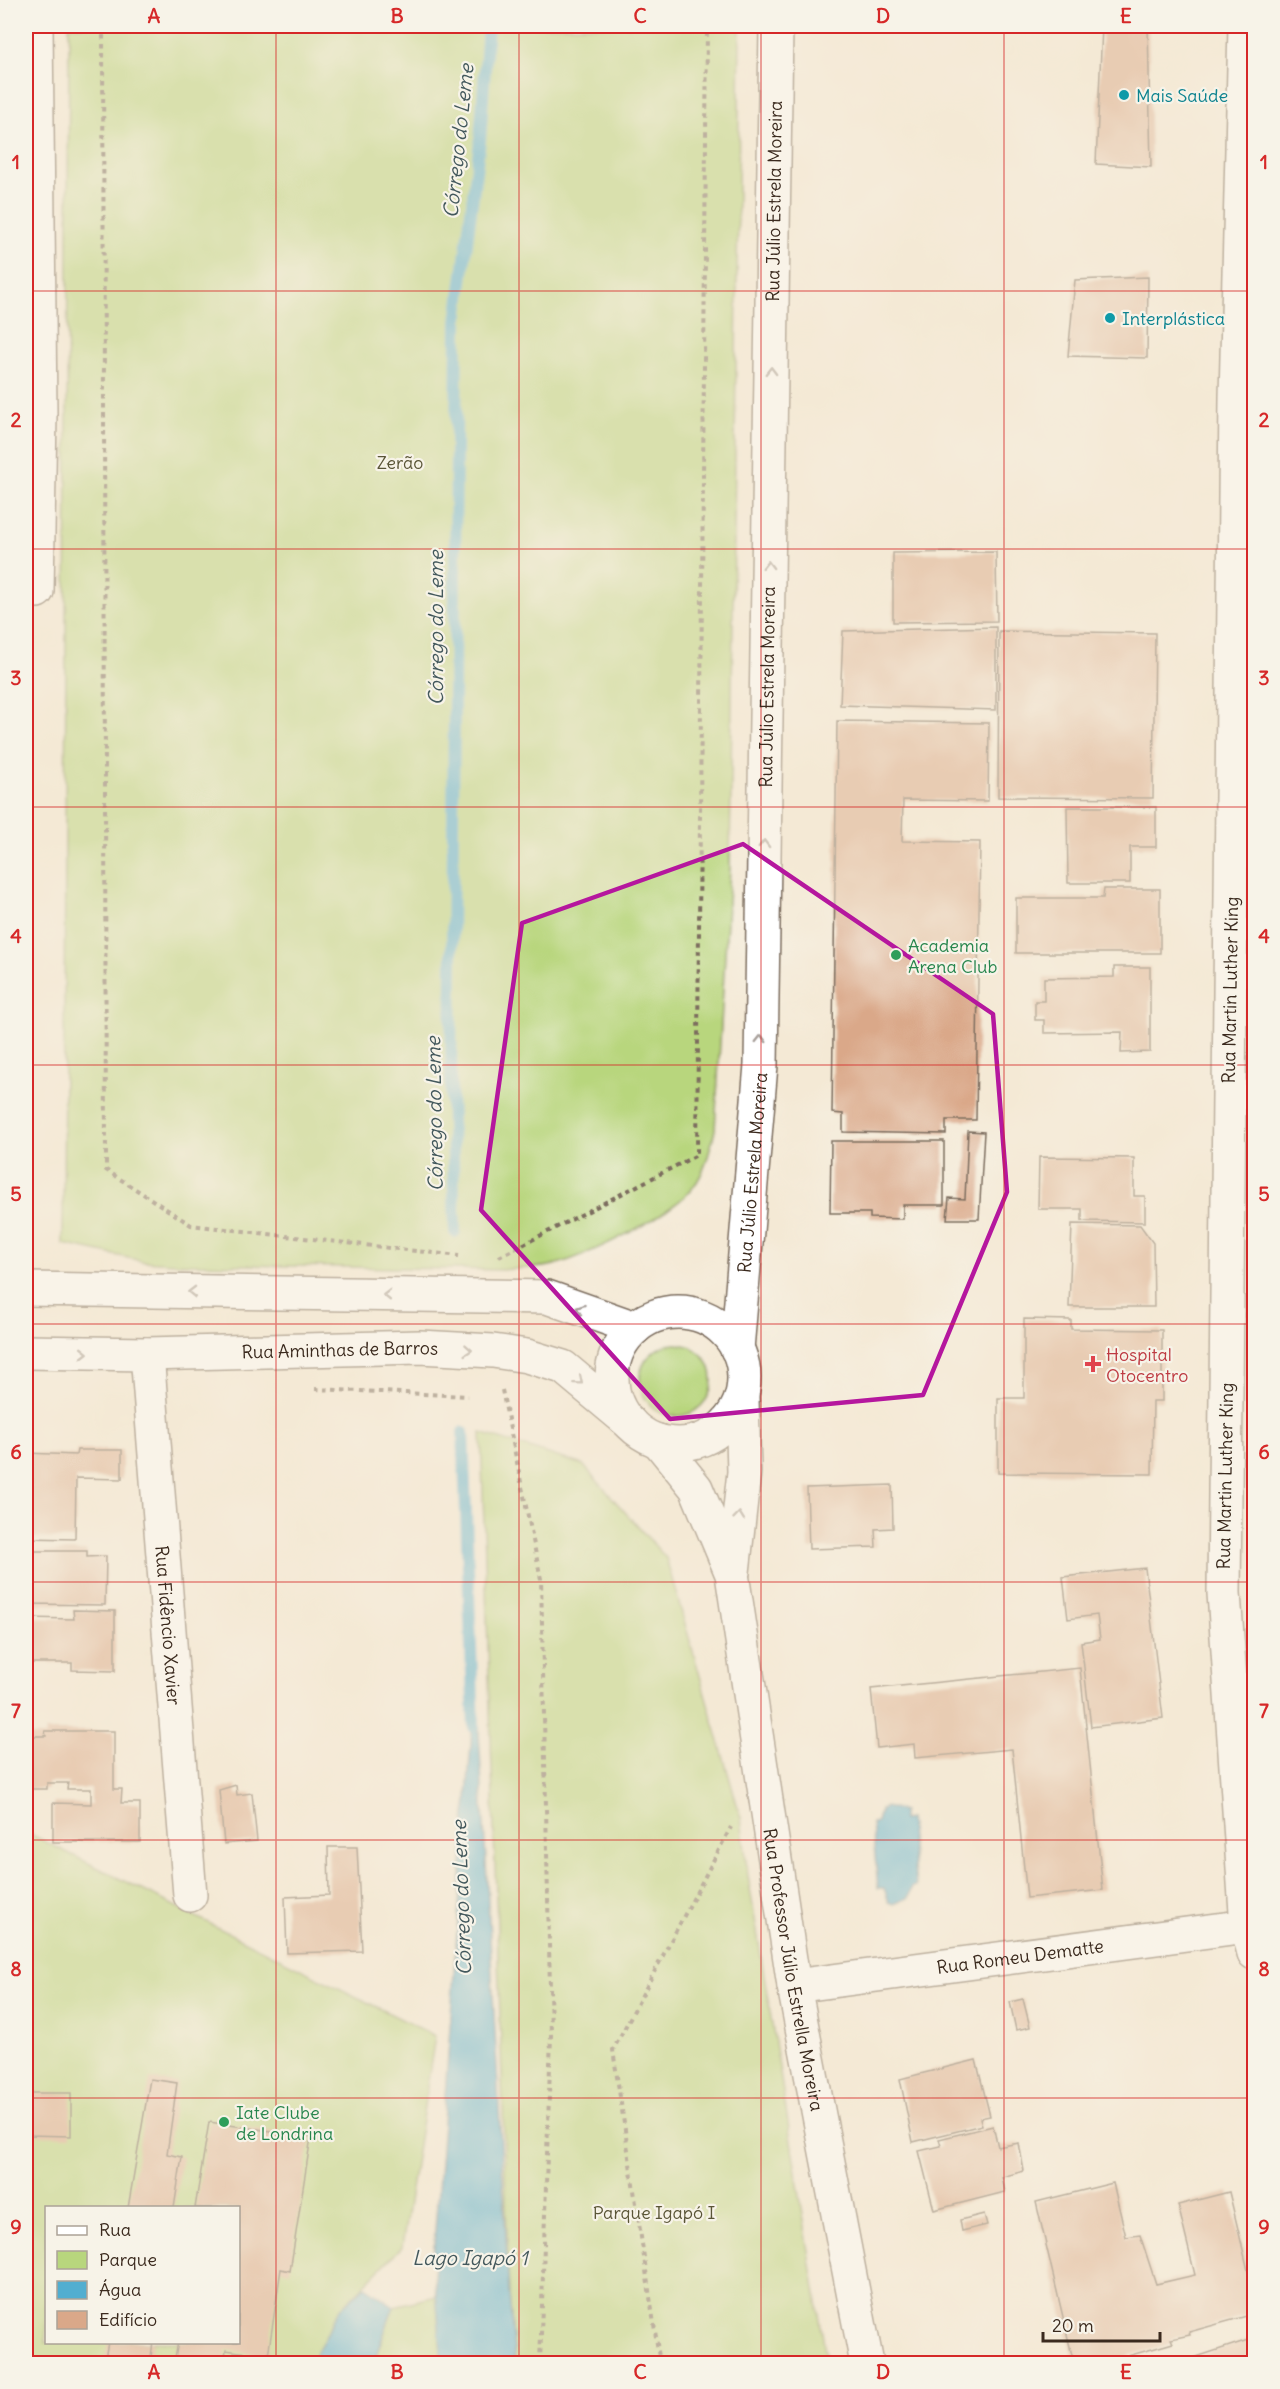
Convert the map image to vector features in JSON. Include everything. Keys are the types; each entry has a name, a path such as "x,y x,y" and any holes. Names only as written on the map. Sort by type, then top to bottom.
{"street":[{"path":"31,591 40,414 36,26"},
{"name":"Rua Júlio Estrela Moreira","path":"737,1349 761,1065 776,26"},
{"name":"Rua Martin Luther King","path":"1245,26 1249,144 1224,1593 1251,1939"},
{"path":"26,1289 547,1297 636,1328"},
{"path":"679,1312 702,1316 722,1329 737,1349 745,1372 742,1398 733,1417 700,1441 679,1444 658,1442 630,1423 619,1409 613,1392 612,1374 615,1357 623,1341 636,1328 656,1316 679,1312"},
{"name":"Rua Aminthas de Barros","path":"26,1352 147,1354 420,1347 493,1351 527,1356 562,1367 630,1423"},
{"name":"Rua Fidêncio Xavier","path":"147,1354 190,1895"},
{"name":"Rua Professor Júlio Estrella Moreira","path":"732,1574 744,1472 742,1398"},
{"name":"Rua Professor Júlio Estrella Moreira","path":"658,1442 696,1488 732,1574 794,1986 867,2364"},
{"name":"Rua Romeu Dematte","path":"794,1986 1251,1939"}],"path":[{"path":"103,26 106,1170 191,1225 471,1257"},
{"path":"494,1260 697,1155 707,26"},
{"path":"493,1351 516,1443 541,1579 551,2035 540,2364"},
{"path":"660,2364 613,2050 736,1818"}],"highlighted area":[{"path":"743,844 993,1014 1007,1192 923,1395 670,1419 481,1210 522,923"}],"green space":[{"name":"Zerão","path":"69,26 740,26 730,868 715,1130 702,1173 683,1197 650,1221 588,1253 554,1265 503,1270 190,1264 142,1261 63,1244"},
{"path":"676,1344 696,1350 706,1360 712,1380 706,1400 696,1410 676,1416 656,1410 646,1400 640,1380 646,1360 656,1350"},
{"name":"Parque Igapó I","path":"481,1433 583,1465 666,1558 741,1818 748,1876 827,2363 515,2363 509,2294"},
{"name":"Iate Clube de Londrina","path":"26,1832 435,2036 402,2247 340,2309 311,2363 26,2363"},
{"path":"437,2296 442,2363 373,2364 394,2306"}],"water":[{"name":"Lago Igapó 1","path":"476,1675 509,2294 515,2363 442,2363 433,2258"},
{"path":"885,1807 903,1811 903,1820 909,1819 916,1886 912,1887 908,1898 894,1904 889,1902 884,1888 878,1888 872,1823 877,1822 880,1810"},
{"name":"Lago Igapó 1","path":"365,2286 394,2306 373,2363 311,2363 340,2309"}],"building":[{"name":"Mais Saúde","path":"1102,26 1148,26 1151,167 1096,164"},
{"name":"Interplástica","path":"1148,277 1147,358 1068,356 1075,280"},
{"path":"996,552 997,621 893,622 893,553"},
{"path":"996,627 996,710 840,705 843,631"},
{"path":"999,631 1155,633 1153,798 998,797"},
{"path":"837,721 989,723 988,801 903,800 902,841 980,842 976,1120 946,1120 946,1134 843,1132 843,1114 832,1113"},
{"path":"1067,807 1156,807 1156,847 1130,847 1130,883 1068,883"},
{"path":"1104,889 1160,889 1160,953 1016,953 1016,898 1103,898"},
{"path":"1114,967 1150,967 1150,1052 1121,1053 1122,1032 1044,1033 1044,1020 1035,1020 1035,1001 1044,1001 1044,978 1114,977"},
{"path":"968,1131 984,1132 979,1219 947,1219 949,1198 965,1199"},
{"path":"831,1141 944,1141 944,1205 903,1205 903,1219 870,1218 870,1213 830,1213"},
{"path":"1039,1157 1134,1158 1134,1196 1145,1196 1145,1222 1082,1221 1082,1209 1038,1209"},
{"path":"1072,1224 1140,1225 1153,1243 1154,1307 1069,1307"},
{"name":"Hospital Otocentro","path":"1024,1319 1071,1320 1071,1329 1162,1330 1162,1401 1153,1401 1152,1474 998,1473 998,1398 1024,1398"},
{"path":"77,1450 122,1450 122,1479 76,1478 75,1539 26,1538 26,1453 76,1455"},
{"path":"892,1485 893,1528 875,1529 876,1547 809,1549 807,1488"},
{"path":"26,1551 87,1551 87,1557 106,1556 105,1605 26,1604"},
{"path":"1145,1568 1163,1718 1091,1727 1081,1642 1100,1639 1097,1615 1068,1619 1063,1577"},
{"path":"73,1610 115,1611 115,1671 72,1670 72,1663 29,1663 29,1669 26,1669 26,1618 74,1619"},
{"path":"1080,1668 1103,1890 1027,1898 1012,1749 915,1758 914,1744 877,1748 871,1689"},
{"path":"45,1731 114,1731 114,1789 122,1789 121,1803 140,1803 140,1842 53,1842 53,1803 91,1804 91,1789 67,1789 68,1783 47,1783 47,1789 26,1789 26,1736 46,1736"},
{"path":"236,1785 237,1795 252,1793 257,1841 224,1844 219,1790"},
{"path":"328,1847 357,1847 362,1951 287,1953 285,1897 329,1895"},
{"path":"1023,1999 1030,2027 1016,2030 1010,2002"},
{"path":"976,2060 990,2116 980,2118 982,2125 913,2142 900,2079"},
{"path":"150,2079 177,2083 167,2154 182,2157 174,2206 128,2206"},
{"path":"26,2093 71,2093 71,2136 26,2135"},
{"path":"209,2122 311,2137 290,2271 281,2269 268,2356 226,2350 224,2364 174,2364 178,2344 240,2344 240,2206 195,2206"},
{"path":"993,2126 998,2147 1019,2143 1024,2171 1002,2177 1005,2192 934,2210 919,2151 941,2146 939,2139"},
{"path":"1113,2183 1126,2237 1140,2235 1156,2284 1195,2275 1178,2205 1229,2192 1254,2295 1254,2314 1189,2332 1190,2335 1171,2339 1173,2343 1100,2364 1074,2364 1036,2202"},
{"path":"984,2214 987,2225 962,2231 960,2220"},
{"path":"1254,2338 1254,2364 1178,2364 1178,2363"},
{"path":"108,2344 153,2344 150,2364 104,2364"},
{"path":"1145,2357 1147,2364 1126,2364 1126,2363"}],"waterway":[{"name":"Córrego do Leme","path":"455,1232 451,1086 457,321 480,141 488,26"},
{"name":"Córrego do Leme","path":"463,1432 474,1727"}],"place":[{"name":"Mais Saúde","path":"1124,95"},
{"name":"Interplástica","path":"1110,318"},
{"name":"Academia Arena Club","path":"896,955"},
{"name":"Hospital Otocentro","path":"1093,1364"},
{"name":"Iate Clube de Londrina","path":"224,2122"}]}
